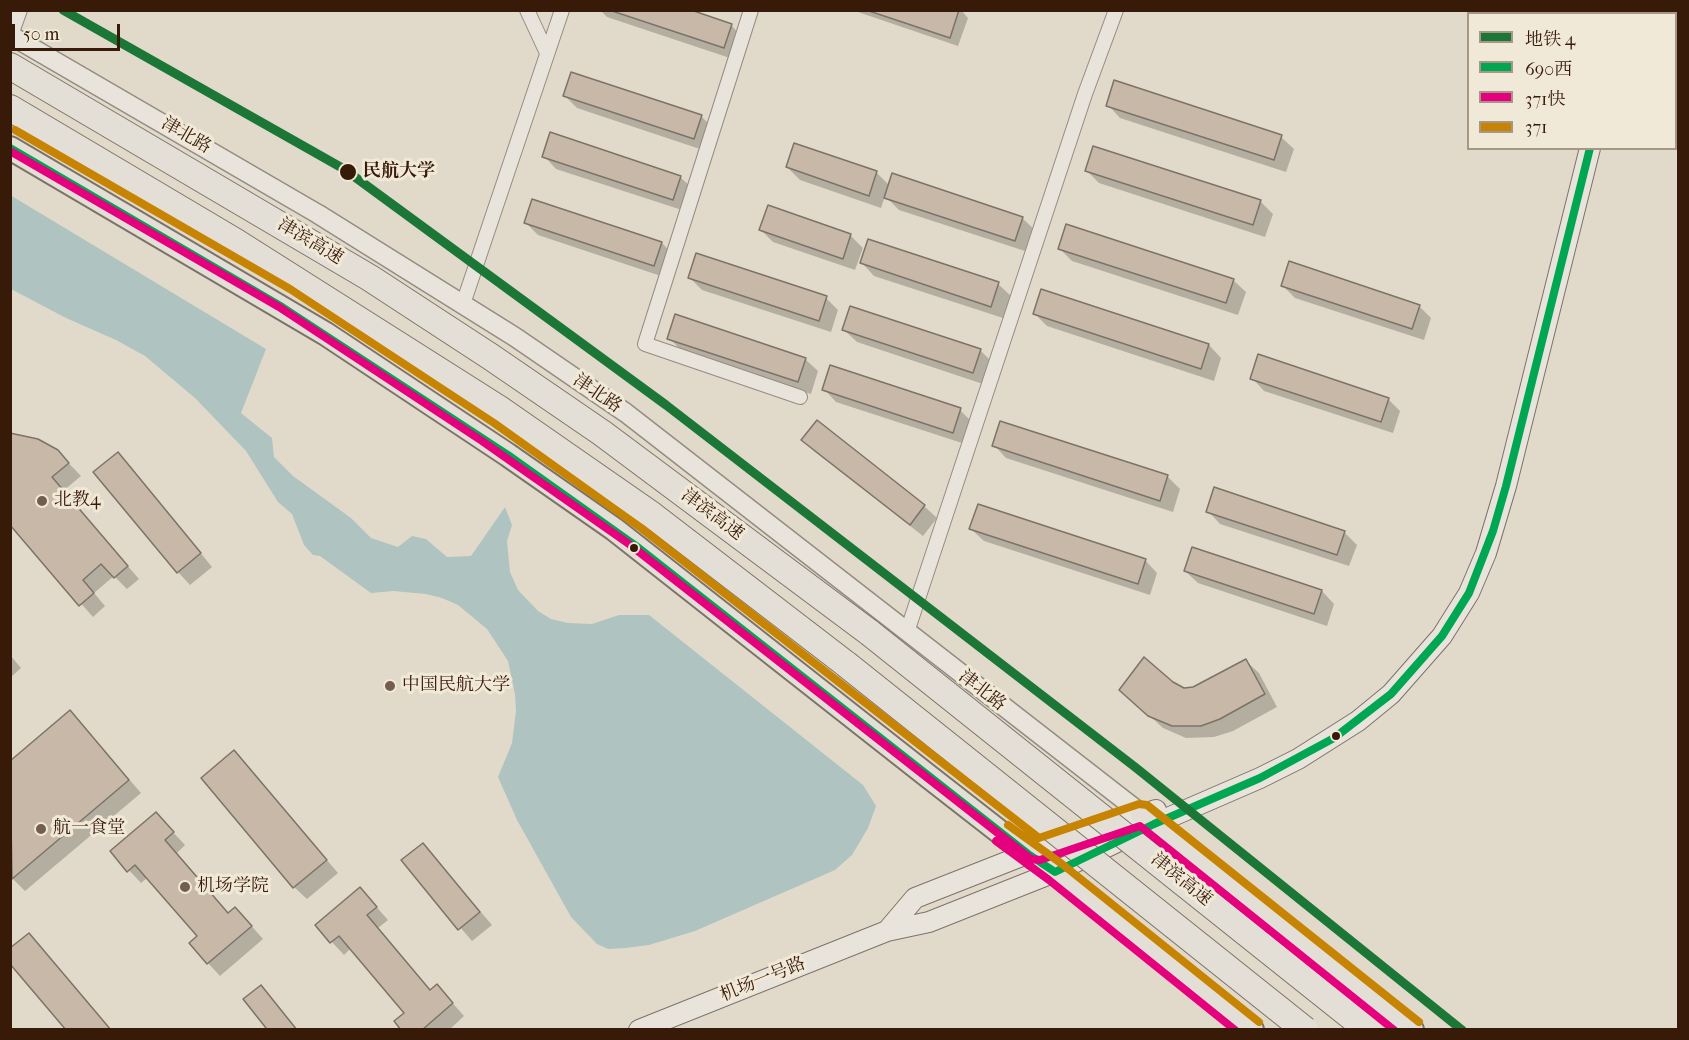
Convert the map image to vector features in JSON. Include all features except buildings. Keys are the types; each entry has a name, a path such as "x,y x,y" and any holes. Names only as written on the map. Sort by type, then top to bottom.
{"highway":[{"name":"津滨高速","path":"10,66 370,278 602,433 870,633 1368,1029"},
{"name":"津滨高速","path":"10,108 256,254 498,408 651,515 846,664 1305,1029"}],"main road":[{"path":"10,139 285,298 498,438 635,536 1252,1029"},
{"path":"10,148 282,306 508,455 636,546 1032,852"},
{"path":"1148,819 1257,772 1301,750 1339,727 1397,681 1438,630 1474,565 1496,500 1583,150"},
{"path":"1148,819 1260,778 1334,738 1359,721 1391,694 1426,656 1456,615 1478,574 1506,486 1590,150"},
{"path":"1148,819 1412,1029"},
{"name":"机场一号路","path":"886,931 915,898 1032,852 1148,819"},
{"name":"机场一号路","path":"639,1029 886,931 929,922 1055,872 1148,819"}],"street":[{"path":"11,35 20,10"},
{"path":"527,10 547,53"},
{"path":"463,304 562,10"},
{"path":"751,10 645,344 800,397"},
{"path":"907,632 1085,94 1116,10"},
{"name":"津北路","path":"11,35 299,202 515,337 626,414 1148,819"}],"shaded area":[{"path":"10,195 266,349 241,413 272,438 274,457 293,476 351,518 371,538 398,547 412,536 426,539 447,557 471,556 505,507 512,525 507,541 510,572 518,590 538,611 551,619 568,623 592,624 619,615 649,615 863,785 876,806 868,828 852,855 835,870 695,931 649,945 608,949 597,944 571,917 517,820 498,777 512,743 516,711 515,694 508,661 487,629 458,605 442,598 393,591 371,593 320,556 313,555 304,545 292,514 278,502 246,451 195,398 145,356 11,289"}],"metro line":[{"name":"4","path":"63,10 344,169 666,405 1135,767 1462,1030"}],"transit line":[{"name":"371","path":"15,130 290,289 494,423 641,528 1039,838 1139,804 1147,805 1419,1022"},
{"name":"690西","path":"10,148 282,307 508,455 636,546 1028,854 1055,872 1154,824 1260,778 1334,738 1391,694 1442,636 1469,593 1493,531 1590,150"},
{"name":"371快","path":"10,151 279,307 482,441 629,544 1031,859 1040,860 1140,826 1394,1030"},
{"name":"371","path":"1008,825 1062,864 1259,1022"},
{"name":"371快","path":"996,841 1049,880 1235,1030"}],"place":[{"name":"民航大学","path":"348,172"},
{"name":"北教4","path":"42,501"},
{"name":"中国民航大学","path":"390,686"},
{"name":"航一食堂","path":"41,829"},
{"name":"机场学院","path":"185,887"}]}
